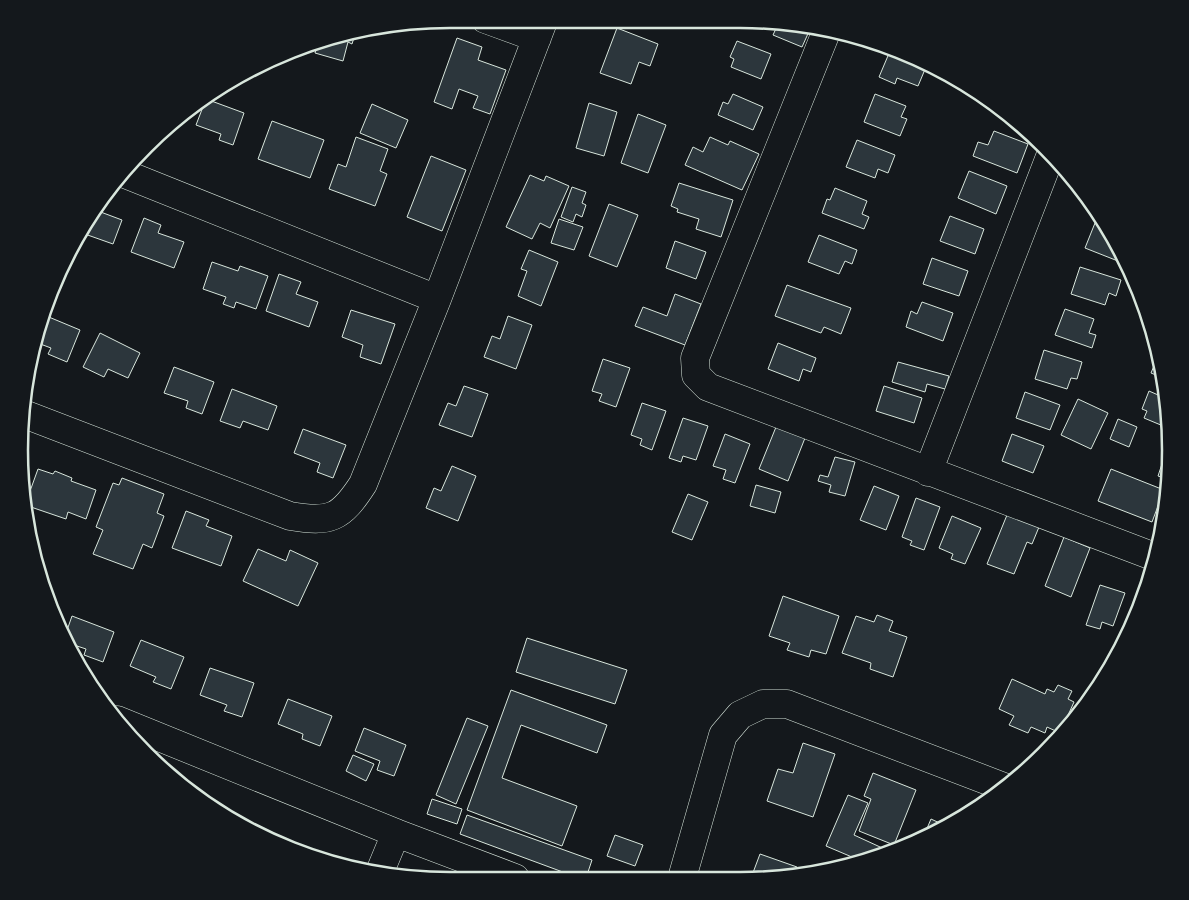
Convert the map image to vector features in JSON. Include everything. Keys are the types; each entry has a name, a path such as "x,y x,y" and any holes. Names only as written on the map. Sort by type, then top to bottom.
{"street":[{"path":"29,416 290,516 314,520 336,516 352,500 363,484 437,299 540,29"},
{"path":"824,37 695,358 696,375 708,387 1148,554"},
{"path":"928,472 1048,162"},
{"path":"128,176 437,299"},
{"path":"684,872 723,735 740,715 763,704 787,704 997,784"},
{"path":"130,726 396,833 499,872"},
{"path":"382,867 396,833"}],"building":[{"path":"617,28 658,44 650,66 639,62 631,84 600,73"},
{"path":"776,29 808,34 802,47 773,35"},
{"path":"457,38 482,47 478,60 506,70 490,114 473,108 478,96 459,89 452,109 434,102"},
{"path":"353,39 352,44 348,42 343,61 315,53 316,49"},
{"path":"737,41 771,54 761,79 731,67 734,59 730,57"},
{"path":"888,55 925,70 918,86 897,78 895,84 879,77"},
{"path":"733,94 763,107 753,130 718,115 723,102 728,104"},
{"path":"875,94 906,106 901,117 907,119 900,136 864,122"},
{"path":"212,101 244,113 233,145 219,140 221,134 196,125 203,108"},
{"path":"589,103 617,112 604,156 576,148"},
{"path":"372,104 408,120 396,148 360,133"},
{"path":"638,114 666,125 648,173 621,163"},
{"path":"272,121 324,140 310,178 258,159"},
{"path":"994,131 1028,144 1017,173 973,156 978,142 988,145"},
{"path":"356,137 388,149 380,171 387,174 375,206 329,189 338,164 346,167"},
{"path":"710,137 728,145 730,141 759,154 742,190 685,165 693,147 703,152"},
{"path":"857,140 895,155 888,173 878,169 875,178 846,167"},
{"path":"431,156 466,170 442,231 407,217"},
{"path":"969,171 1007,186 996,214 958,198"},
{"path":"530,175 544,181 546,176 569,186 550,228 540,223 532,239 506,227"},
{"path":"679,183 733,200 721,237 696,229 699,219 677,212 678,209 671,206"},
{"path":"572,187 586,192 582,203 586,205 582,217 576,214 573,222 561,217"},
{"path":"835,188 867,201 862,214 869,217 864,229 822,213 827,199 830,200"},
{"path":"609,204 638,215 617,267 589,256"},
{"path":"101,212 122,220 113,244 87,235"},
{"path":"950,216 984,229 975,254 940,241"},
{"path":"144,218 161,225 158,233 184,242 174,268 131,252"},
{"path":"559,219 583,227 574,250 551,243"},
{"path":"1095,223 1117,260 1085,248"},
{"path":"819,235 857,250 852,264 845,261 839,274 808,262"},
{"path":"675,241 706,252 696,279 666,268"},
{"path":"529,250 558,262 541,306 518,296 527,271 521,269"},
{"path":"932,258 968,271 959,296 923,284"},
{"path":"212,262 238,271 240,266 268,276 256,309 236,302 234,308 223,304 226,297 203,289"},
{"path":"1080,267 1121,280 1116,296 1109,293 1105,305 1071,294"},
{"path":"279,274 301,282 296,294 318,302 309,327 266,311"},
{"path":"787,285 851,308 841,334 824,327 821,333 775,316"},
{"path":"675,294 701,304 685,345 635,326 643,307 667,316"},
{"path":"922,302 953,313 943,341 906,327 911,311 917,314"},
{"path":"1065,309 1094,319 1089,333 1096,335 1092,348 1055,335"},
{"path":"351,310 395,324 381,364 360,357 363,345 342,337"},
{"path":"508,316 532,325 516,369 484,357 492,336 500,339"},
{"path":"49,317 80,330 67,362 48,354 51,348 41,344"},
{"path":"100,333 140,353 128,378 108,369 104,377 83,367"},
{"path":"778,343 816,358 811,372 803,369 799,381 768,369"},
{"path":"1044,350 1082,362 1077,379 1071,378 1067,389 1035,379"},
{"path":"603,359 630,368 616,407 599,401 602,394 592,391"},
{"path":"898,362 949,376 945,389 927,384 925,392 892,382"},
{"path":"174,367 214,382 202,414 186,408 188,401 164,393"},
{"path":"464,386 488,394 472,437 439,425 448,403 456,406"},
{"path":"884,386 922,398 914,423 876,411"},
{"path":"232,389 277,406 268,430 243,421 240,428 220,421"},
{"path":"1149,391 1158,395 1161,425 1144,418 1147,411 1142,409"},
{"path":"1025,392 1060,405 1050,430 1016,418"},
{"path":"1078,399 1108,413 1091,449 1061,435"},
{"path":"642,403 666,411 652,450 640,445 642,439 631,435"},
{"path":"683,418 708,426 696,460 683,456 681,462 669,458"},
{"path":"1118,419 1137,427 1129,447 1110,439"},
{"path":"776,427 805,438 788,481 759,469"},
{"path":"303,429 346,445 333,478 317,472 320,463 294,453"},
{"path":"725,434 750,444 735,483 723,479 726,470 713,466"},
{"path":"1012,434 1044,446 1033,473 1002,461"},
{"path":"835,457 855,462 845,496 829,492 831,485 818,481 820,475 828,477"},
{"path":"452,466 476,476 458,521 426,508 434,488 441,491"},
{"path":"1161,466 1161,477 1158,476"},
{"path":"38,469 53,474 55,471 72,478 71,481 96,490 86,519 68,512 66,519 31,507 30,492"},
{"path":"1111,469 1160,488 1158,507 1152,522 1098,501"},
{"path":"122,478 164,494 157,513 164,516 152,548 143,544 133,569 93,554 103,530 96,527 113,483 119,485"},
{"path":"756,485 781,492 775,513 750,506"},
{"path":"874,486 899,496 886,530 860,520"},
{"path":"688,494 708,502 692,540 672,532"},
{"path":"916,498 940,507 924,550 910,545 912,541 902,537"},
{"path":"186,511 209,520 206,526 232,536 221,566 172,548"},
{"path":"1007,515 1039,527 1032,544 1027,542 1014,574 987,564"},
{"path":"952,516 981,528 965,564 951,559 953,554 939,548"},
{"path":"1064,537 1090,548 1071,597 1045,586"},
{"path":"258,549 286,561 290,550 318,563 298,606 243,581"},
{"path":"1100,585 1125,593 1113,626 1102,622 1100,629 1086,625"},
{"path":"783,596 839,616 826,654 811,650 809,657 787,650 790,643 769,636"},
{"path":"877,615 893,621 889,631 907,637 893,677 870,669 871,663 842,653 856,616 874,622"},
{"path":"72,616 114,632 103,662 84,655 86,649 76,646 67,629"},
{"path":"527,638 627,670 615,704 516,672"},
{"path":"141,640 184,657 171,689 153,682 156,677 130,666"},
{"path":"210,668 254,683 242,717 224,711 227,705 200,695"},
{"path":"1012,679 1045,694 1047,689 1054,692 1058,685 1072,691 1068,699 1074,702 1069,714 1057,729 1055,731 1047,727 1045,733 1031,727 1028,733 1009,725 1014,716 999,709"},
{"path":"511,690 607,725 597,753 521,725 502,778 577,806 562,846 467,810"},
{"path":"288,699 332,716 320,746 302,739 303,734 278,724"},
{"path":"467,718 488,726 456,804 436,795"},
{"path":"364,728 406,745 394,776 377,770 380,761 355,751"},
{"path":"803,743 835,754 813,817 767,801 778,769 793,773"},
{"path":"353,755 374,764 366,781 346,771"},
{"path":"873,773 916,790 895,842 891,844 859,831 871,799 864,796"},
{"path":"848,795 868,803 854,835 881,848 852,857 826,846"},
{"path":"432,799 462,809 457,824 427,814"},
{"path":"467,815 592,860 588,872 563,872 460,834"},
{"path":"931,819 938,822 927,828"},
{"path":"615,835 643,845 635,866 607,856"},
{"path":"760,854 797,867 794,869 753,872"}]}
